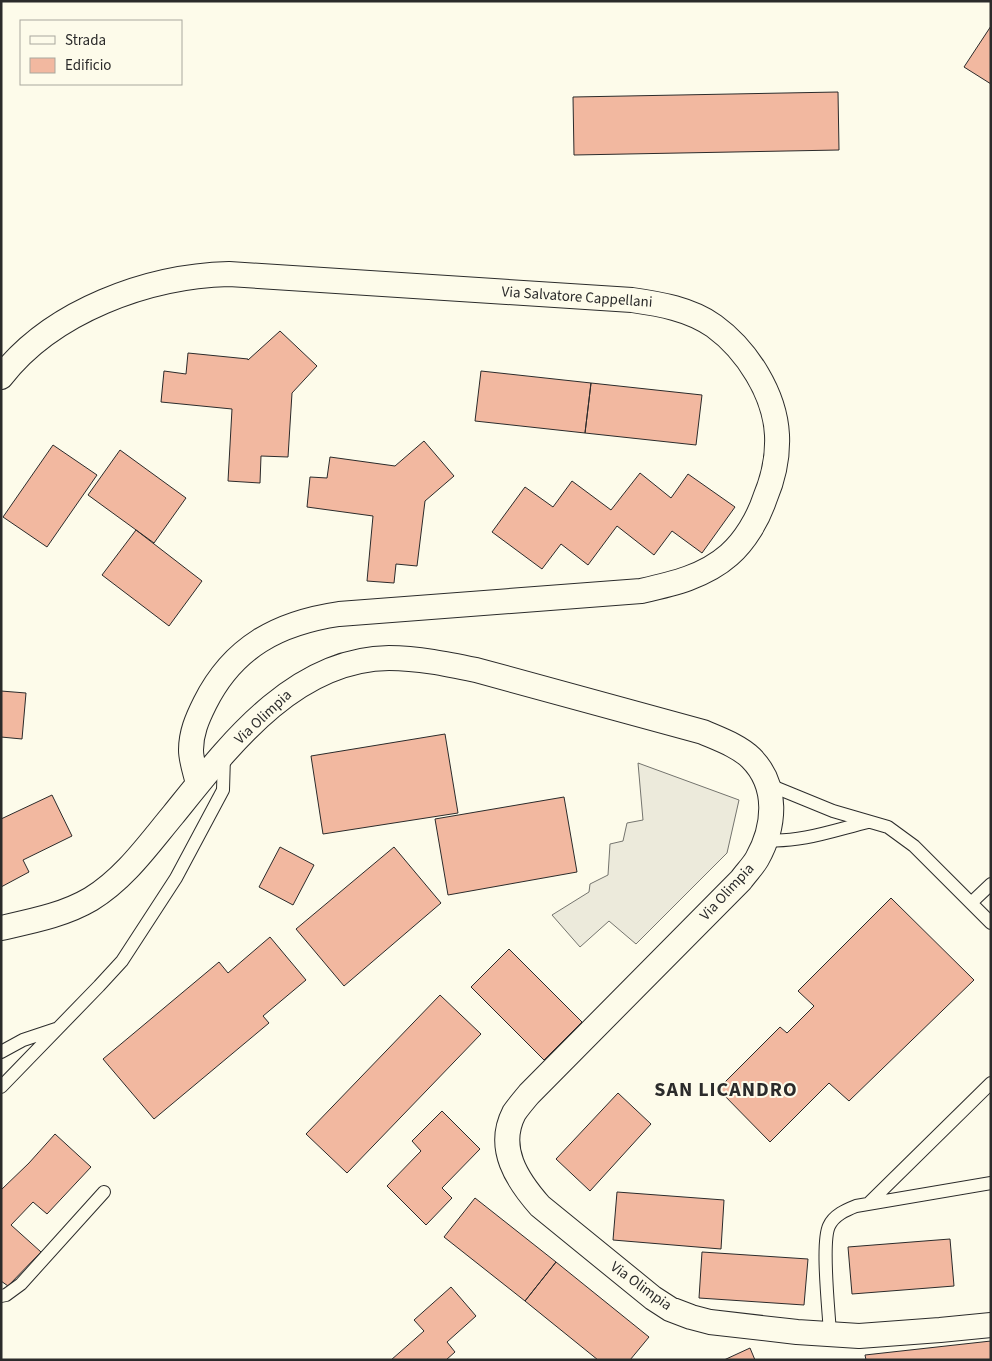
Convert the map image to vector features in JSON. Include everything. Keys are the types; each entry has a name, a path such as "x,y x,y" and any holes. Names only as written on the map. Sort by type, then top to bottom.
{"street":[{"name":"Via Salvatore Cappellani","path":"1,377 42,337 68,319 104,302 172,280 202,275 229,274 632,300 660,304 686,311 713,326 732,342 750,363 764,387 773,412 777,435 776,460 770,485 760,512 748,533 729,555 704,571 675,584 641,590 339,614 311,618 280,629 252,645 228,668 211,691 194,725 191,751 198,784"},
{"name":"Via Olimpia","path":"1,928 48,917 71,909 90,899 108,886 147,847 224,754 274,702 299,685 328,671 361,661 388,658 415,660 476,670 704,732 750,757 763,773 771,795 772,817 766,840 757,860 740,880 529,1094 514,1113 508,1133 509,1153 514,1172 525,1189 540,1206 653,1298 690,1317 710,1322 830,1334 868,1335 991,1325"}],"lane":[{"path":"1,1087 122,960 176,878 223,790 224,754"},
{"path":"767,784 800,799 888,827 914,846 991,923"},
{"path":"766,840 781,841 808,837 868,822"},
{"path":"971,903 991,884"},
{"path":"1,1052 23,1040 58,1028"},
{"path":"869,1203 991,1083"},
{"path":"830,1334 826,1241 829,1225 838,1214 856,1206 869,1203 991,1184"},
{"path":"1,1296 6,1295 21,1284 104,1192"}],"shaded area":[{"path":"638,763 739,800 727,853 636,944 609,921 580,947 552,915 589,892 590,884 608,875 610,844 623,841 627,823 643,820"}],"building":[{"path":"991,26 991,84 964,67"},
{"path":"838,92 839,150 574,155 573,97"},
{"path":"280,331 317,366 292,393 288,457 261,456 260,483 228,481 232,409 161,402 164,371 186,374 188,353 248,360"},
{"path":"481,371 591,383 585,433 475,421"},
{"path":"591,383 702,395 696,445 585,433"},
{"path":"424,441 454,476 425,501 417,566 396,564 394,583 367,581 373,516 307,507 310,477 327,478 330,457 395,466"},
{"path":"53,445 97,475 47,547 3,517"},
{"path":"120,450 186,498 154,543 88,495"},
{"path":"640,473 671,498 688,474 735,507 702,553 672,531 654,555 617,526 588,565 561,544 542,569 492,532 525,487 553,507 572,481 611,510"},
{"path":"136,530 202,581 169,626 102,575"},
{"path":"1,691 26,693 22,739 1,737"},
{"path":"445,734 458,813 323,834 311,756"},
{"path":"52,795 72,836 23,860 29,872 1,887 1,819"},
{"path":"564,797 577,872 448,895 435,819"},
{"path":"280,847 314,865 293,905 259,887"},
{"path":"394,847 441,903 344,986 296,929"},
{"path":"891,898 974,980 849,1101 829,1083 770,1142 718,1089 780,1027 787,1033 814,1006 798,991"},
{"path":"270,937 306,980 263,1016 269,1023 154,1119 103,1059 219,962 228,973"},
{"path":"509,949 582,1022 544,1060 471,987"},
{"path":"440,995 481,1034 347,1173 306,1134"},
{"path":"618,1093 651,1124 590,1191 556,1159"},
{"path":"442,1111 480,1149 442,1188 452,1198 426,1225 387,1186 421,1151 412,1141"},
{"path":"55,1134 91,1167 47,1214 33,1202 11,1225 41,1252 8,1286 1,1281 1,1188 29,1163"},
{"path":"617,1192 724,1200 721,1249 613,1240"},
{"path":"475,1198 556,1262 525,1301 444,1237"},
{"path":"950,1239 954,1286 852,1294 848,1247"},
{"path":"702,1252 808,1259 804,1305 699,1298"},
{"path":"556,1262 649,1337 630,1360 598,1360 525,1301"},
{"path":"451,1287 476,1316 447,1342 455,1352 446,1360 391,1360 424,1331 414,1320"},
{"path":"991,1341 991,1360 866,1360 865,1355"},
{"path":"750,1348 755,1360 724,1360"}],"district":[{"name":"SAN LICANDRO","path":"726,1090"}]}
